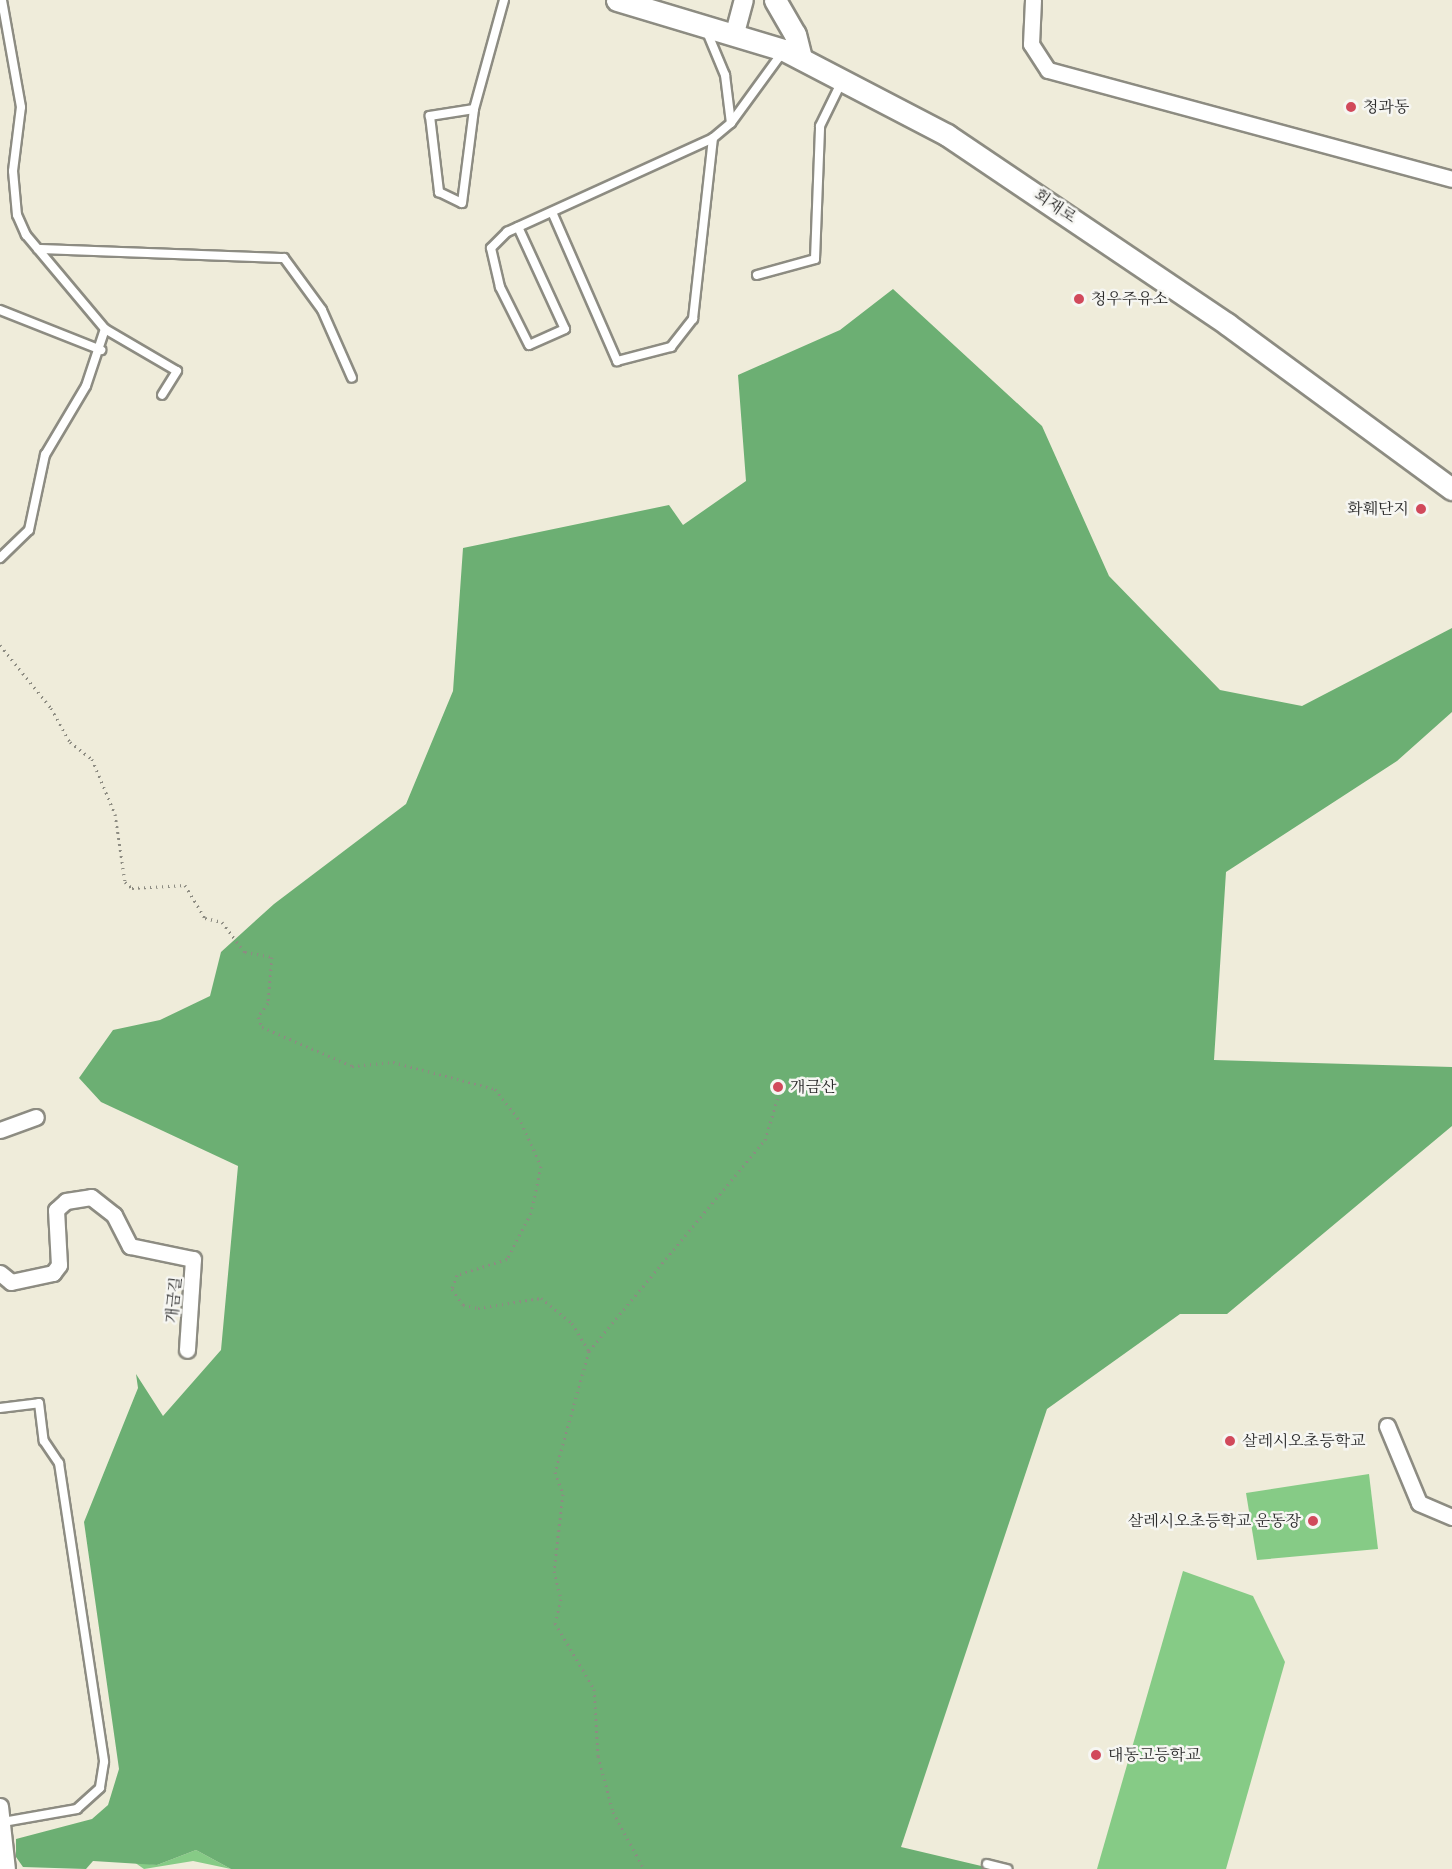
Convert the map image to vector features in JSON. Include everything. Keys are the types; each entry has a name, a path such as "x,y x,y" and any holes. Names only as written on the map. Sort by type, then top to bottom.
{"main road":[{"name":"회재로","path":"617,0 735,33 792,54 844,77 990,162 1227,324 1452,489"},
{"path":"653,10 675,0"},
{"path":"775,0 795,34 792,54"}],"street":[{"path":"735,33 744,0"},
{"path":"1033,0 1030,44 1048,70 1452,179"},
{"path":"0,1130 36,1117"},
{"name":"개금길","path":"0,1273 11,1282 53,1273 59,1265 56,1210 66,1201 91,1197 114,1215 130,1246 193,1259 187,1350"},
{"path":"1387,1426 1419,1503 1452,1517"},
{"path":"0,1806 7,1869"}],"lane":[{"path":"2,0 21,107 12,197 16,216 38,249 105,329 177,371 162,395"},
{"path":"474,109 430,116 439,192 462,203 474,109 504,0"},
{"path":"704,25 725,75 732,123"},
{"path":"518,227 566,329 529,345 500,287 491,248 518,227 713,138 732,123 792,54"},
{"path":"757,275 815,259 820,126 844,77"},
{"path":"552,212 617,361 671,347 693,319 713,138"},
{"path":"38,249 284,258 322,310 352,378"},
{"path":"0,310 101,350"},
{"path":"0,558 29,530 45,455 101,350 105,329"},
{"path":"0,1408 39,1403 45,1441 59,1463 104,1753 100,1788 77,1809 3,1822"},
{"path":"987,1864 1007,1869"}],"path":[{"path":"0,645 51,708 70,742 92,759 115,814 125,882 132,888 186,885 205,918 222,922 245,952 272,957 268,1003 258,1017 262,1027 352,1066 393,1062 495,1089 521,1122 542,1166 531,1213 507,1259 457,1275 452,1289 463,1305 478,1308 541,1298 572,1323 589,1351"},
{"path":"644,1869 613,1812 598,1756 594,1689 555,1623 561,1599 554,1571 563,1494 555,1472 589,1351 765,1140 781,1087"}],"green space":[{"path":"893,289 1042,426 1109,576 1220,690 1302,706 1452,628 1452,712 1397,761 1226,872 1214,1060 1452,1067 1452,1126 1227,1314 1180,1314 1047,1409 901,1847 994,1869 231,1869 196,1850 157,1865 93,1861 86,1869 23,1867 16,1857 16,1839 92,1819 108,1805 119,1769 84,1522 138,1388 136,1374 163,1416 221,1350 238,1166 101,1102 79,1078 113,1030 160,1020 210,996 221,952 274,904 406,804 453,691 463,548 669,505 683,525 746,481 738,375 840,330"},
{"name":"살레시오초등학교 운동장","path":"1369,1474 1378,1549 1257,1560 1246,1493"},
{"path":"1183,1571 1253,1596 1285,1662 1226,1869 1097,1869"},
{"path":"196,1850 231,1869 193,1861 144,1869 134,1862 157,1865"}],"place":[{"name":"청과동","path":"1351,107"},
{"name":"청우주유소","path":"1079,299"},
{"name":"화훼단지","path":"1421,509"},
{"name":"개금산","path":"778,1087"},
{"name":"살레시오초등학교","path":"1230,1441"},
{"name":"살레시오초등학교 운동장","path":"1313,1521"},
{"name":"대동고등학교","path":"1096,1755"}]}
